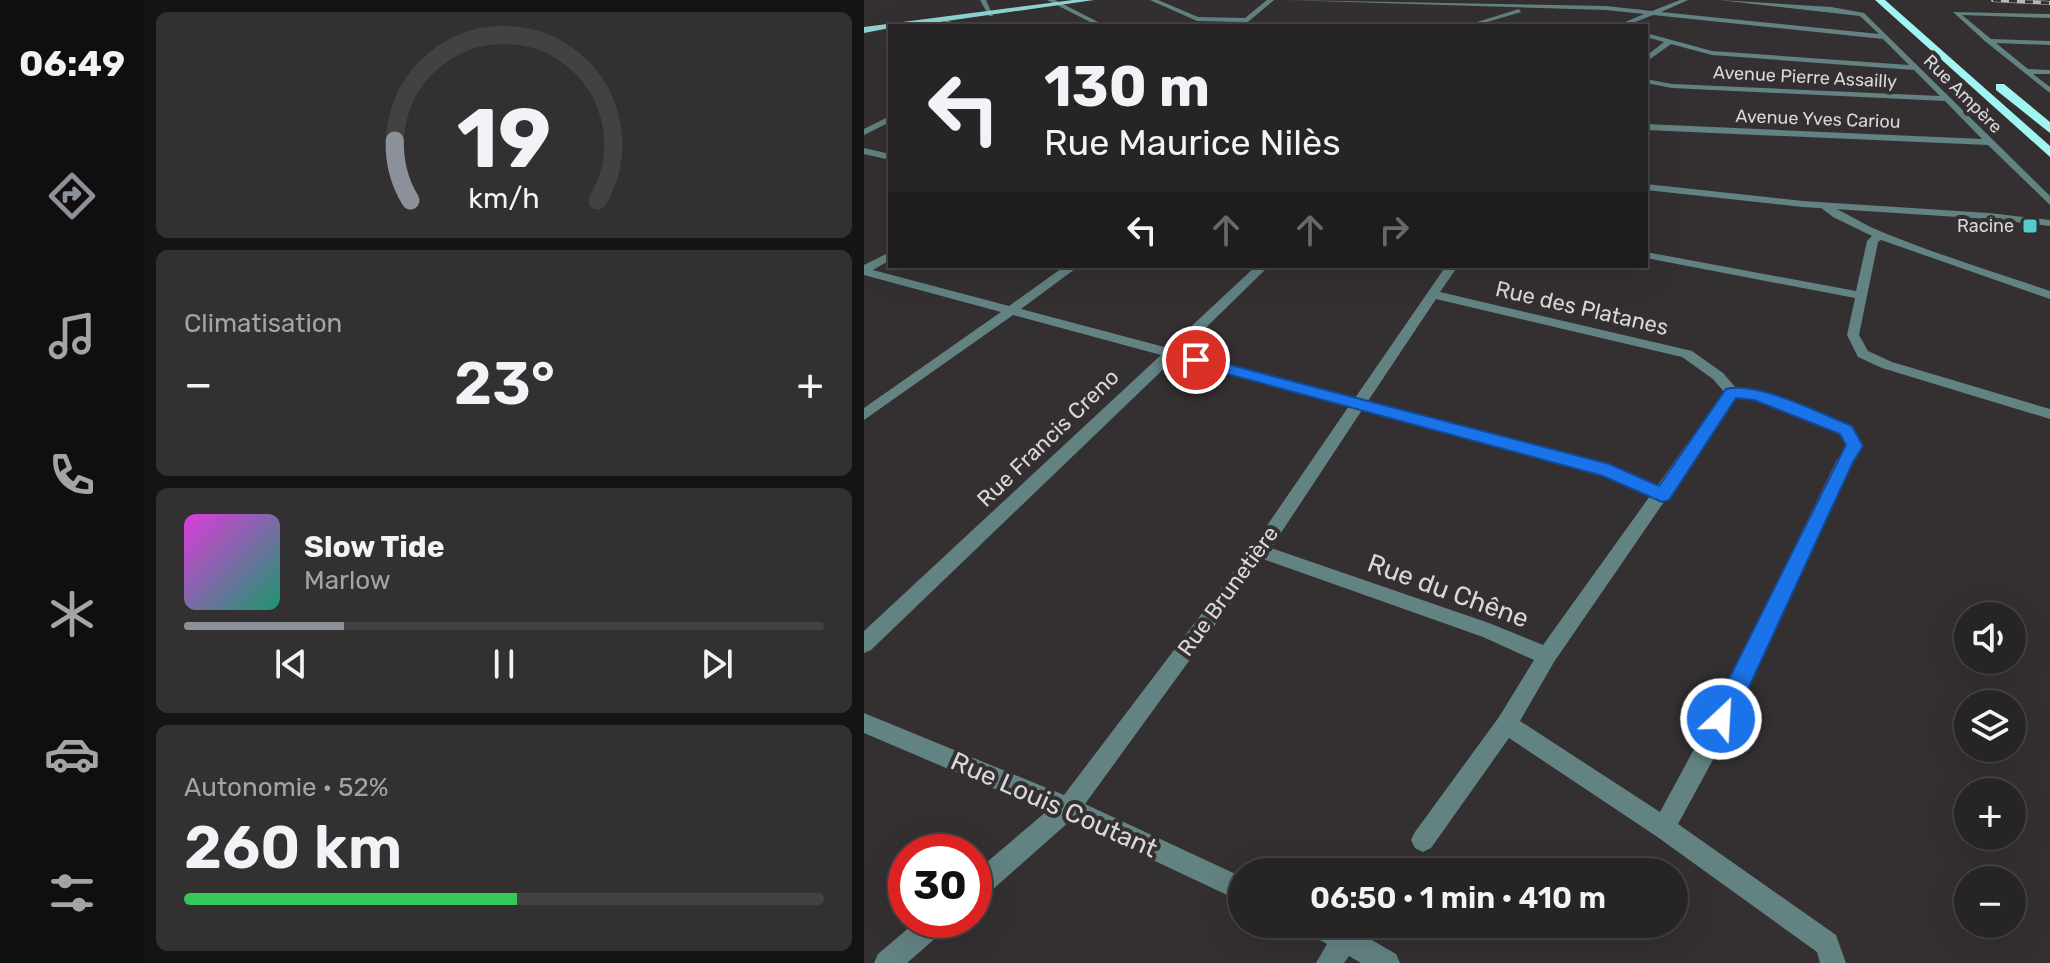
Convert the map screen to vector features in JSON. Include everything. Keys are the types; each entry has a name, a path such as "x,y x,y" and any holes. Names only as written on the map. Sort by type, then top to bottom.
{"highway":[{"path":"1869,0 1894,14"},
{"path":"1880,0 2050,153"},
{"path":"1897,0 1970,62"},
{"path":"1993,81 2050,129"}],"main road":[{"path":"909,24 991,15 1052,2 1090,0"},
{"path":"864,30 888,26"}],"street":[{"path":"983,0 991,15"},
{"path":"1153,0 1197,19 1246,20"},
{"path":"1241,24 1271,0"},
{"path":"1289,0 1531,6 1651,13 1883,37"},
{"path":"1523,0 1531,6"},
{"path":"1624,24 1685,0"},
{"name":"Rue Ampère","path":"1722,0 1862,14 2050,202"},
{"path":"1052,2 1099,24"},
{"path":"1473,24 1531,6"},
{"path":"2050,16 1955,13 2050,91"},
{"path":"946,20 954,24"},
{"path":"1648,36 1700,51 1913,68"},
{"path":"1988,41 2050,43"},
{"path":"1648,58 1669,42"},
{"path":"2026,71 2050,72"},
{"name":"Avenue Pierre Assailly","path":"1648,81 1663,85 1945,99"},
{"path":"864,132 888,120"},
{"name":"Avenue Yves Cariou","path":"1648,127 1988,142"},
{"path":"864,151 888,157"},
{"path":"1648,187 1803,204 2050,220"},
{"path":"1824,205 1830,213 1879,236 2050,295"},
{"path":"1879,236 1873,241 1853,335 1863,354 1887,365 2050,414"},
{"path":"1648,255 1863,296"},
{"path":"864,271 888,256"},
{"path":"864,415 1070,268"},
{"name":"Rue Francis Creno","path":"864,644 1261,268"},
{"name":"Rue Brunetière","path":"992,873 1068,808 1259,551 1450,268"},
{"path":"864,271 1609,471 1662,495"},
{"name":"Rue des Platanes","path":"1431,294 1687,354 1718,376 1732,392"},
{"path":"1547,656 1732,392 1757,395 1846,430 1855,446 1845,460 1707,748 1664,828"},
{"name":"Rue du Chêne","path":"1259,551 1489,631 1547,656 1506,724 1423,840"},
{"name":"Rue Louis Coutant","path":"864,723 1068,808 1228,883"},
{"path":"1506,724 1664,828 1827,944 1833,963"},
{"path":"887,963 916,938"},
{"path":"1329,963 1346,938 1387,963"}],"railway":[{"path":"1993,0 2050,3"}],"place":[{"name":"Racine","path":"2030,226"}],"route":[{"path":"1196,360 1609,471 1662,495 1732,392 1757,395 1846,430 1855,446 1845,460 1721,719"}]}
